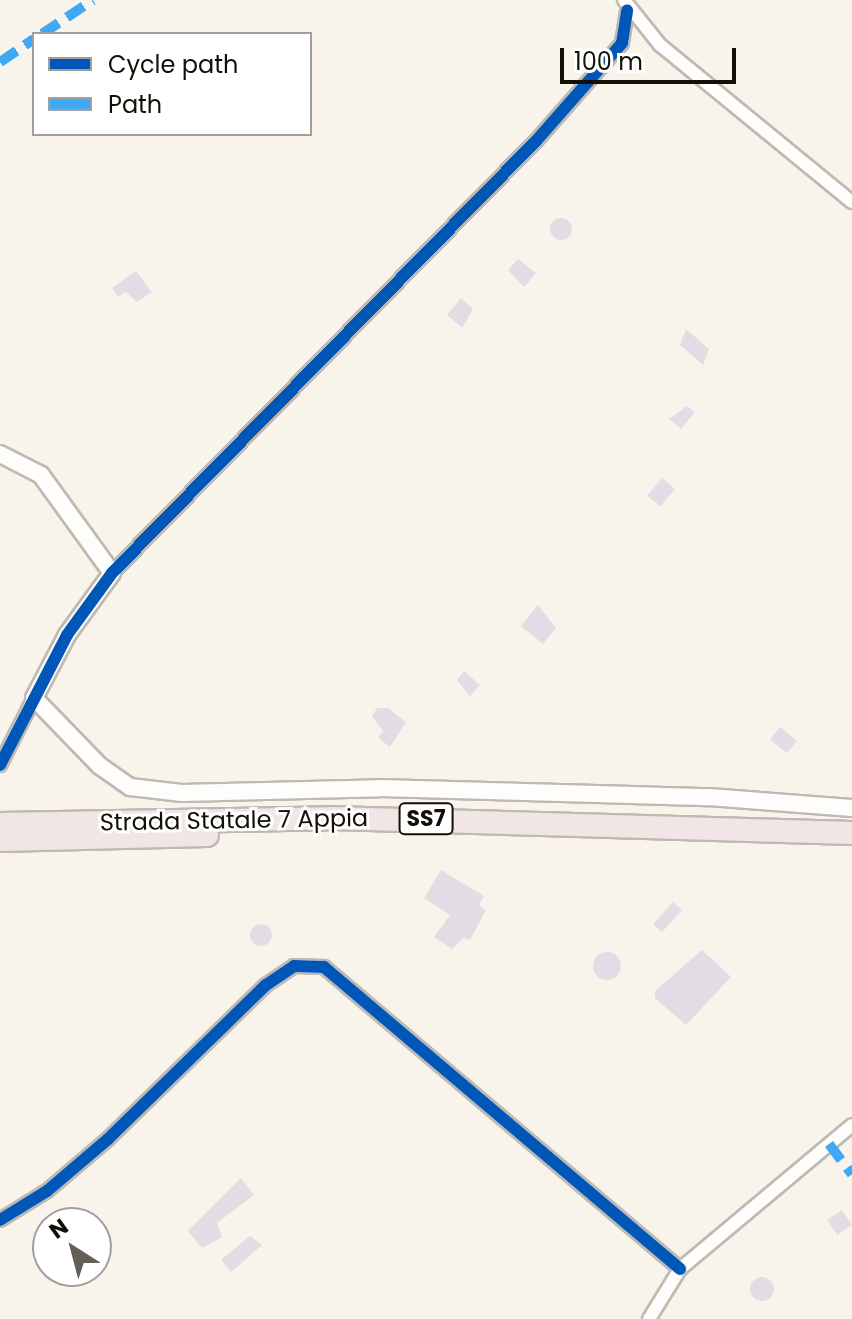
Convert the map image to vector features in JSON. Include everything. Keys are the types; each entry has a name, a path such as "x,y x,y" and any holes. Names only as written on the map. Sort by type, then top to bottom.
{"highway":[{"name":"Strada Statale 7 Appia","path":"0,824 332,818 852,833"},
{"name":"Strada Statale 7 Appia","path":"0,840 331,833 852,847"}],"street":[{"path":"625,5 660,45 852,202"},
{"path":"0,765 67,635 112,573 536,141 622,43 625,5"},
{"path":"0,454 41,475 112,573"},
{"path":"34,698 100,766 130,787 182,793 380,788 664,795 852,808"},
{"path":"0,1220 47,1191 108,1139 266,985 294,966 324,967 680,1269"},
{"path":"649,1319 680,1269 852,1125"}],"building":[{"path":"561,218 569,221 572,229 569,237 561,240 553,237 550,229 553,221"},
{"path":"518,259 536,273 524,287 508,270"},
{"path":"136,271 152,292 137,302 126,292 118,297 112,288"},
{"path":"461,298 473,309 462,328 447,315"},
{"path":"686,329 709,349 703,365 680,345"},
{"path":"687,406 695,412 681,429 669,419"},
{"path":"662,478 675,489 660,507 647,496"},
{"path":"538,605 556,628 543,644 521,626"},
{"path":"464,671 480,685 470,696 457,680"},
{"path":"377,708 388,708 406,722 390,747 378,738 383,731 372,716"},
{"path":"780,727 797,741 787,753 770,739"},
{"path":"441,870 484,896 479,905 486,910 470,940 463,938 452,949 434,937 450,915 424,898"},
{"path":"673,902 682,910 662,932 653,924"},
{"path":"257,924 265,924 272,935 265,946 257,946 250,939 250,931"},
{"path":"702,950 731,977 686,1025 655,998 655,991"},
{"path":"607,952 617,956 621,966 617,976 607,980 597,976 593,966 597,956"},
{"path":"241,1178 254,1195 217,1223 222,1237 202,1248 188,1231"},
{"path":"842,1210 852,1225 837,1235 827,1220"},
{"path":"250,1236 262,1245 231,1272 221,1260"},
{"path":"762,1277 771,1280 774,1289 771,1298 762,1301 753,1298 750,1289 753,1280"}],"marked path":[{"path":"45,32 93,0"},
{"path":"0,62 32,40"},
{"path":"829,1144 852,1174"}],"cycle path":[{"path":"0,765 67,635 112,573 536,141 622,43 627,10"},
{"path":"0,1220 47,1191 108,1139 266,985 294,966 324,967 680,1269"}]}
